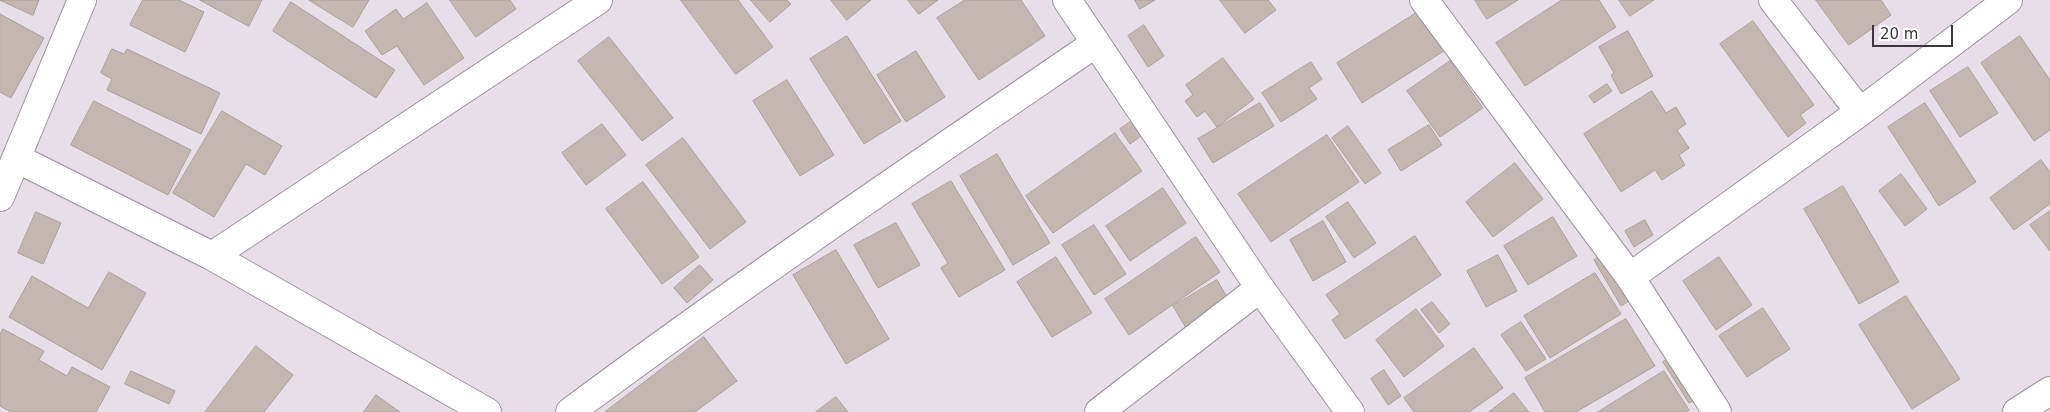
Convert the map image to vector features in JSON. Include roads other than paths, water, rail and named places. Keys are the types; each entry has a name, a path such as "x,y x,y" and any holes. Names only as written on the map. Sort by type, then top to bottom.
{"street":[{"path":"0,197 82,0"},
{"path":"212,256 598,0"},
{"path":"1067,0 1260,288 1350,412"},
{"path":"1424,0 1630,277 1717,412"},
{"path":"1773,0 1860,112"},
{"path":"1630,277 1860,112 2008,0"},
{"path":"570,412 674,335 861,203 1096,43"},
{"path":"16,158 212,256 488,412"},
{"path":"1099,412 1260,288"},
{"path":"2017,412 2050,391"}]}
